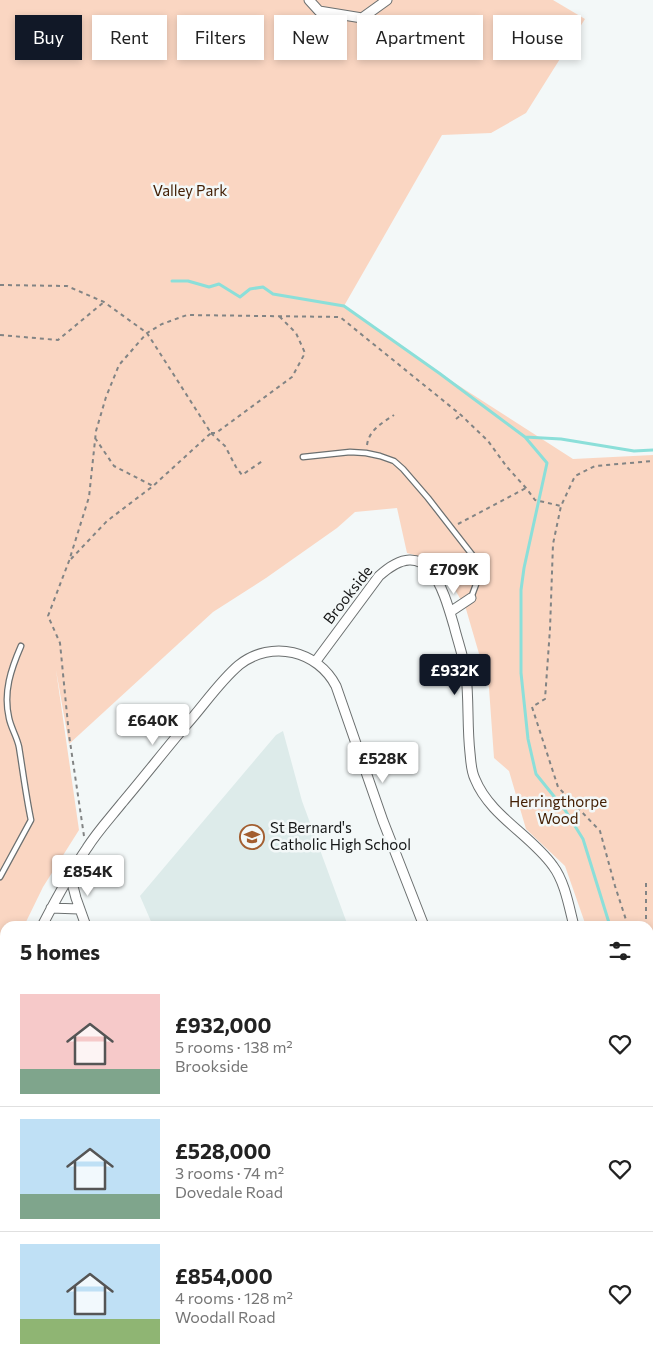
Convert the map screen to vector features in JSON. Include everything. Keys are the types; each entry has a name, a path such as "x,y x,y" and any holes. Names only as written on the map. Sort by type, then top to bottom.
{"street":[{"path":"309,0 319,11 362,18 387,0"},
{"name":"Brookside","path":"316,661 379,576 390,566 401,561 414,561 424,564 432,570 438,580 450,612 466,673 468,734 475,779 489,802 553,866 558,875 572,921"},
{"path":"450,612 471,598"},
{"path":"44,921 88,846 170,744 240,664 266,652 280,652 303,655 316,661 328,672 336,686 383,821 422,921"},
{"path":"70,875 84,921"},
{"path":"51,908 79,909"}],"lane":[{"path":"303,457 350,452 366,453 394,461 452,527 477,561 478,579 471,598"},
{"path":"0,877 31,820 24,786 19,744 9,717 7,691 10,674 21,646"}],"path":[{"path":"0,285 67,286 104,302 147,333 212,433 225,446 242,475 264,460"},
{"path":"0,335 58,340 104,302"},
{"path":"88,846 83,833 70,745 60,643 48,616 69,561 89,497 95,438 106,397 119,366 147,333 162,324 187,315 340,317 461,415 488,441 535,500 561,506"},
{"path":"69,561 107,521 153,486 212,433 216,433 292,377 305,353 296,333 279,316"},
{"path":"366,453 368,437 377,426 394,415"},
{"path":"456,419 461,415"},
{"path":"95,438 114,466 153,486"},
{"path":"626,921 600,831 558,787 532,708 545,699 553,544 561,506 575,476 595,466 653,461"},
{"path":"452,527 526,488"},
{"path":"646,884 646,921"}],"shaded area":[{"name":"St Bernard's Catholic High School","path":"283,731 302,801 346,921 151,921 140,896 276,735"}],"green space":[{"name":"Valley Park","path":"0,0 553,0 578,15 493,15 493,60 559,60 526,113 491,133 442,135 344,306 439,373 573,459 653,455 653,921 584,921 565,866 526,829 509,771 494,758 489,688 466,609 449,579 430,559 407,553 397,508 355,512 337,528 266,578 213,612 69,744 56,670 79,830 43,887 26,921 0,921"},
{"name":"Valley Park","path":"581,17 585,19 581,25"}],"waterway":[{"path":"172,281 188,281 209,287 219,284 240,297 250,289 263,287 273,294 344,306 525,437 547,463 521,590 521,673 528,739 536,774 565,810 583,839 608,921"},
{"path":"525,437 561,439 634,451 653,450"}],"place":[{"name":"St Bernard's Catholic High School","path":"252,837"}],"park label":[{"name":"Herringthorpe Wood","path":"558,810"}]}
